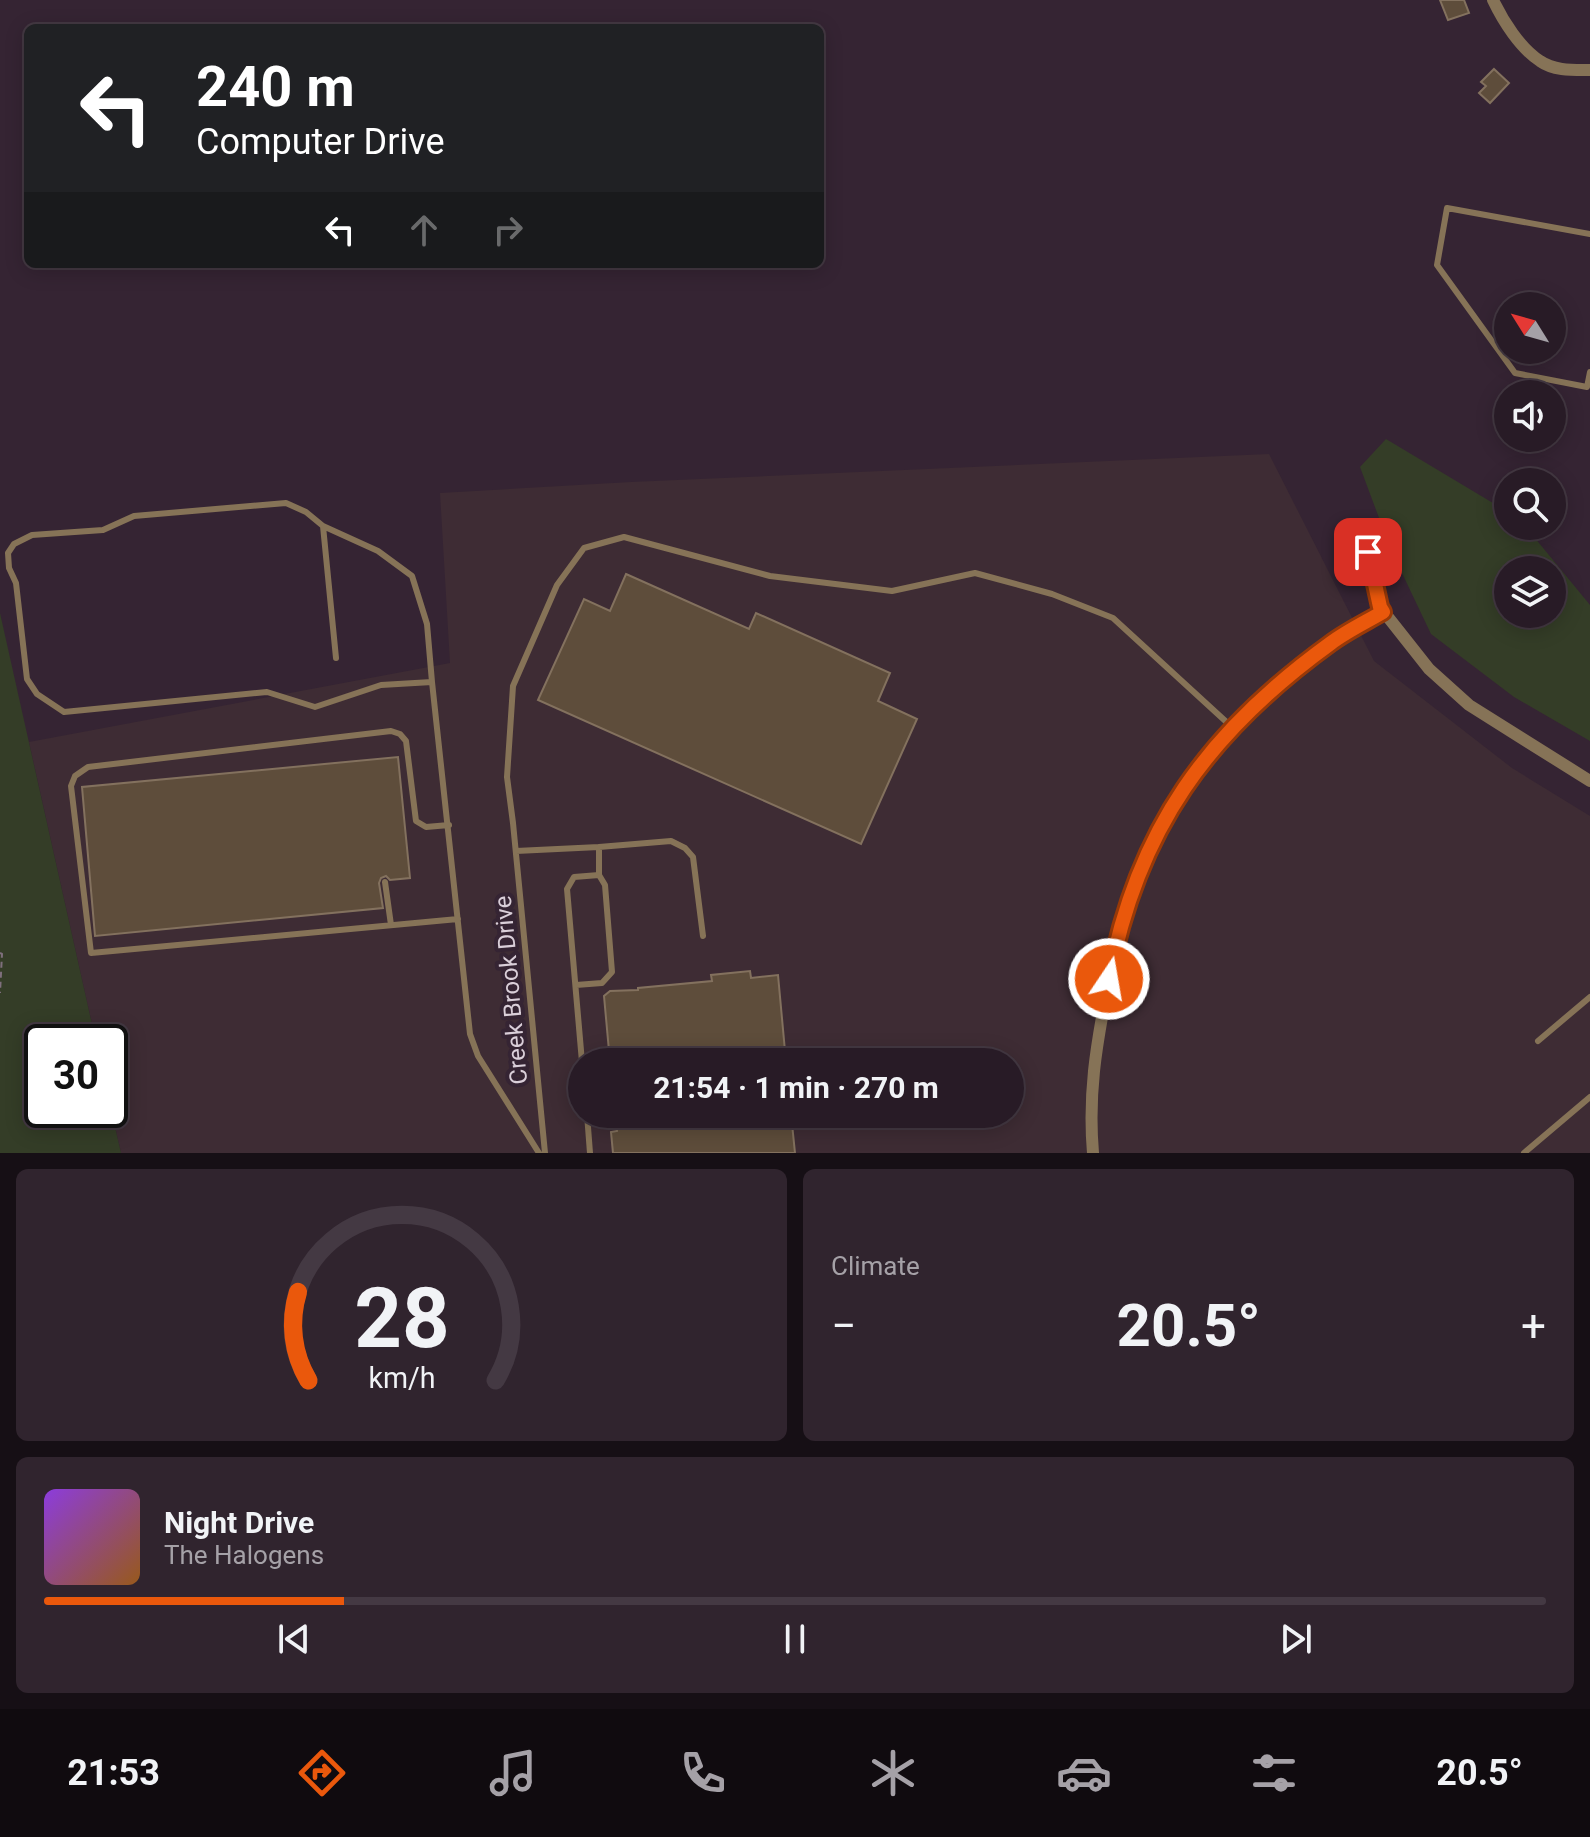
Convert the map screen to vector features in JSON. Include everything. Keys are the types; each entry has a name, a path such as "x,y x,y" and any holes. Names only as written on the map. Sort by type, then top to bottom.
{"street":[{"path":"1493,0 1519,41 1540,62 1567,71 1590,70"},
{"path":"1368,552 1380,607 1429,669 1469,705 1590,781"},
{"path":"1093,1153 1090,1119 1093,1068 1115,949 1128,899 1147,852 1171,806 1204,759 1289,676 1322,650 1383,612"}],"lane":[{"path":"1590,234 1447,208 1437,265 1515,373 1587,387 1590,372"},
{"path":"432,682 381,685 315,707 267,692 64,712 37,694 27,679 16,583 9,568 8,553 14,544 32,535 103,530 134,516 286,503 306,512 323,526 378,551 412,576 427,624 470,1034 478,1056 542,1153"},
{"path":"323,526 336,658"},
{"name":"Creek Brook Drive","path":"542,1153 507,777 513,686 557,585 584,548 624,537 770,576 892,591 975,573 1052,594 1113,618 1233,728"},
{"path":"449,825 426,827 416,821 406,741 400,734 391,731 88,767 75,776 71,786 91,953 458,919"},
{"path":"516,851 671,841 685,848 693,857 703,936"},
{"path":"576,985 602,983 612,972 605,885 599,875 599,847"},
{"path":"581,1048 567,889 574,877 599,875"},
{"path":"385,882 391,925"},
{"path":"1538,1041 1590,997"},
{"path":"1524,1153 1590,1097"},
{"path":"588,1128 590,1153"}],"path":[{"path":"0,953 0,993"}],"shaded area":[{"path":"1269,454 1374,661 1512,768 1590,816 1590,1153 121,1153 115,1128 128,1128 128,1024 92,1024 29,742 450,663 440,493"}],"green space":[{"path":"1386,439 1494,504 1494,540 1537,540 1550,556 1494,556 1494,628 1566,628 1566,576 1590,605 1590,741 1514,697 1431,634 1391,550 1360,467"},
{"path":"0,613 92,1024 24,1024 24,1128 115,1128 121,1153 0,1153"}],"building":[{"path":"1440,0 1464,0 1469,13 1448,20"},
{"path":"1494,69 1509,83 1490,103 1479,93 1486,86 1481,82"},
{"path":"626,574 749,629 756,613 890,673 878,701 917,719 861,844 538,700 584,599 610,611"},
{"path":"398,757 410,878 381,878 383,908 95,936 82,787"},
{"path":"750,971 751,978 778,975 785,1048 609,1048 604,996 610,991 712,981 711,975"},
{"path":"617,1128 792,1128 795,1153 613,1153 611,1132 617,1131"}],"route":[{"path":"1109,979 1128,899 1147,852 1171,806 1204,759 1243,717 1289,676 1333,641 1383,612 1368,552"}]}
